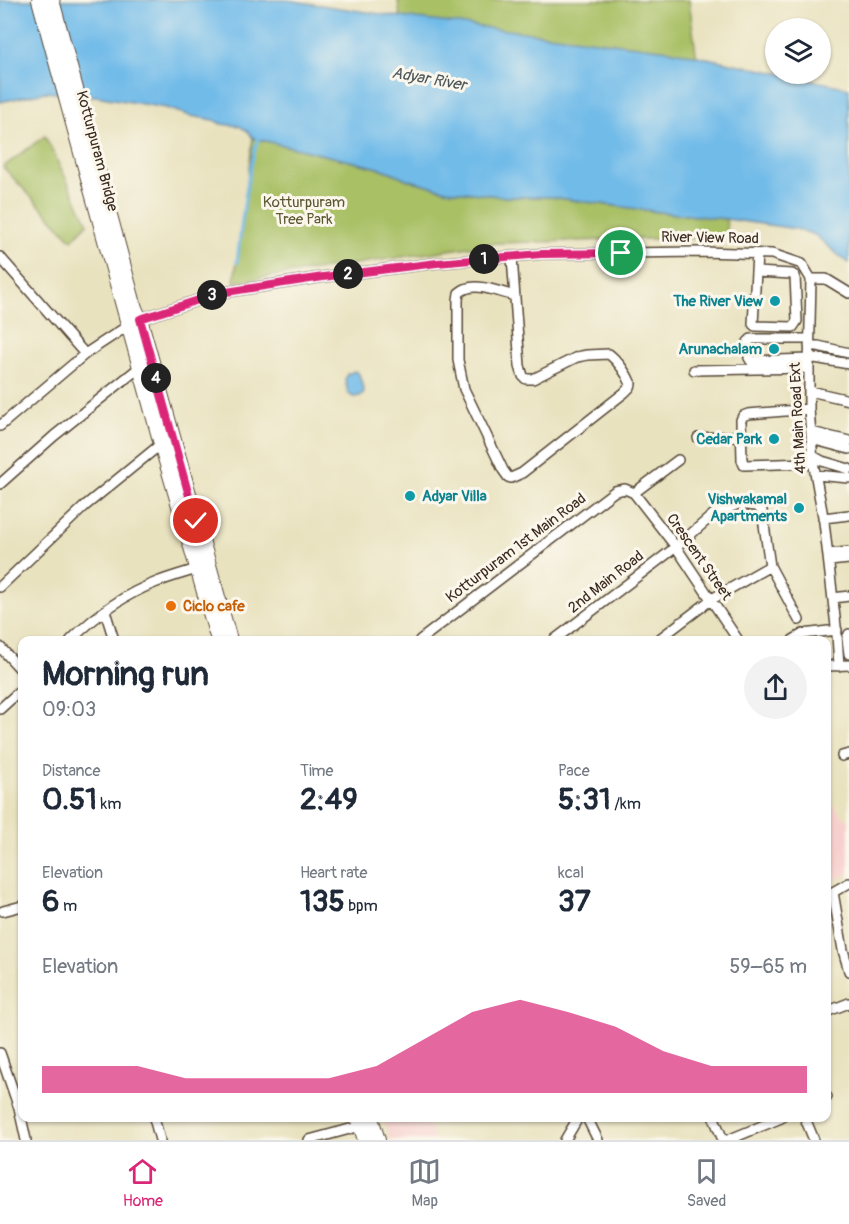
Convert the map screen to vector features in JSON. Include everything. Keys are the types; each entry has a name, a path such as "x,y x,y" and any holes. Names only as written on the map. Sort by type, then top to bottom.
{"main road":[{"name":"Kotturpuram Bridge","path":"39,0 132,316"},
{"name":"Kotturpuram Bridge","path":"52,0 132,316"},
{"path":"132,316 140,367 217,636"},
{"path":"132,316 229,636"},
{"path":"363,1122 365,1140"},
{"path":"364,1122 378,1140"}],"street":[{"name":"River View Road","path":"2,422 132,316 220,293 346,274 541,254 701,252 772,254 802,264 811,278"},
{"path":"756,272 795,276 796,321 793,327 755,326 753,324 757,254"},
{"path":"0,257 85,354"},
{"path":"512,257 515,296 520,366 523,376 534,380 582,355 609,354 629,378 631,384 627,391 522,473 512,478 503,470 464,389 458,360 458,300 459,293 469,287 515,296"},
{"path":"811,278 826,279 849,293"},
{"name":"4th Main Road Ext","path":"811,278 809,342 811,435 837,630 844,666"},
{"path":"849,353 809,342 751,339 748,342 751,361 849,364"},
{"path":"694,370 809,361"},
{"path":"0,484 54,436 140,367"},
{"path":"810,392 849,400"},
{"path":"809,409 743,416 740,436 744,465 808,463 813,458 849,469"},
{"path":"811,435 849,441"},
{"path":"811,435 849,449"},
{"path":"698,438 740,436"},
{"path":"0,587 86,505 161,444"},
{"path":"634,493 678,460"},
{"path":"816,475 849,478"},
{"name":"Kotturpuram 1st Main Road","path":"425,636 615,491 625,489 634,493"},
{"name":"Crescent Street","path":"634,493 675,547 735,636"},
{"name":"2nd Main Road","path":"559,636 714,514 738,504 758,506 762,511 770,566"},
{"path":"824,520 849,515"},
{"path":"824,520 849,520"},
{"path":"828,557 849,552"},
{"path":"828,557 849,559"},
{"path":"663,636 712,600 770,566 799,620"},
{"path":"76,636 124,598 156,582 197,568"},
{"path":"833,598 849,596"},
{"path":"105,611 113,636"},
{"path":"800,636 837,630"},
{"path":"849,634 847,638 849,654"},
{"path":"0,647 18,667"},
{"path":"0,709 18,693"},
{"path":"831,893 849,883"},
{"path":"831,898 849,972"},
{"path":"3,911 18,907"},
{"path":"831,1010 849,1003"},
{"path":"0,1053 18,1100"},
{"path":"23,1122 26,1140"},
{"path":"155,1122 160,1140"},
{"path":"309,1140 358,1122"},
{"path":"565,1140 576,1122"},
{"path":"589,1122 598,1140"},
{"path":"716,1122 723,1140"},
{"path":"728,1140 771,1122"},
{"path":"807,1122 814,1140"}],"shaded area":[{"path":"831,802 845,819 849,819 849,873 837,880 831,867"},
{"path":"384,1122 428,1122 434,1140 390,1140"}],"green space":[{"path":"398,0 689,0 697,61 401,25"},
{"path":"45,136 88,223 72,240 3,167"},
{"name":"Kotturpuram Tree Park","path":"253,138 383,169 406,179 446,190 507,197 551,197 726,219 728,237 496,243 234,282"}],"water":[{"name":"Adyar River","path":"0,0 287,0 393,16 669,50 765,70 765,84 830,84 849,88 849,263 815,235 797,229 551,197 507,197 446,190 406,179 383,169 253,138 248,131 239,126 221,124 214,120 166,108 96,96 45,92 0,102"},
{"path":"355,371 359,374 364,392 360,396 353,397 348,393 345,379 347,374"}],"waterway":[{"path":"237,263 247,184 258,138"}],"place":[{"name":"The River View","path":"775,301"},
{"name":"Arunachalam","path":"774,349"},
{"name":"Cedar Park","path":"774,439"},
{"name":"Adyar Villa","path":"410,496"},
{"name":"Vishwakamal Apartments","path":"799,508"},
{"name":"Ciclo cafe","path":"171,606"}],"route":[{"path":"196,521 140,319 220,293 323,277 437,263 541,254 621,253"}]}
